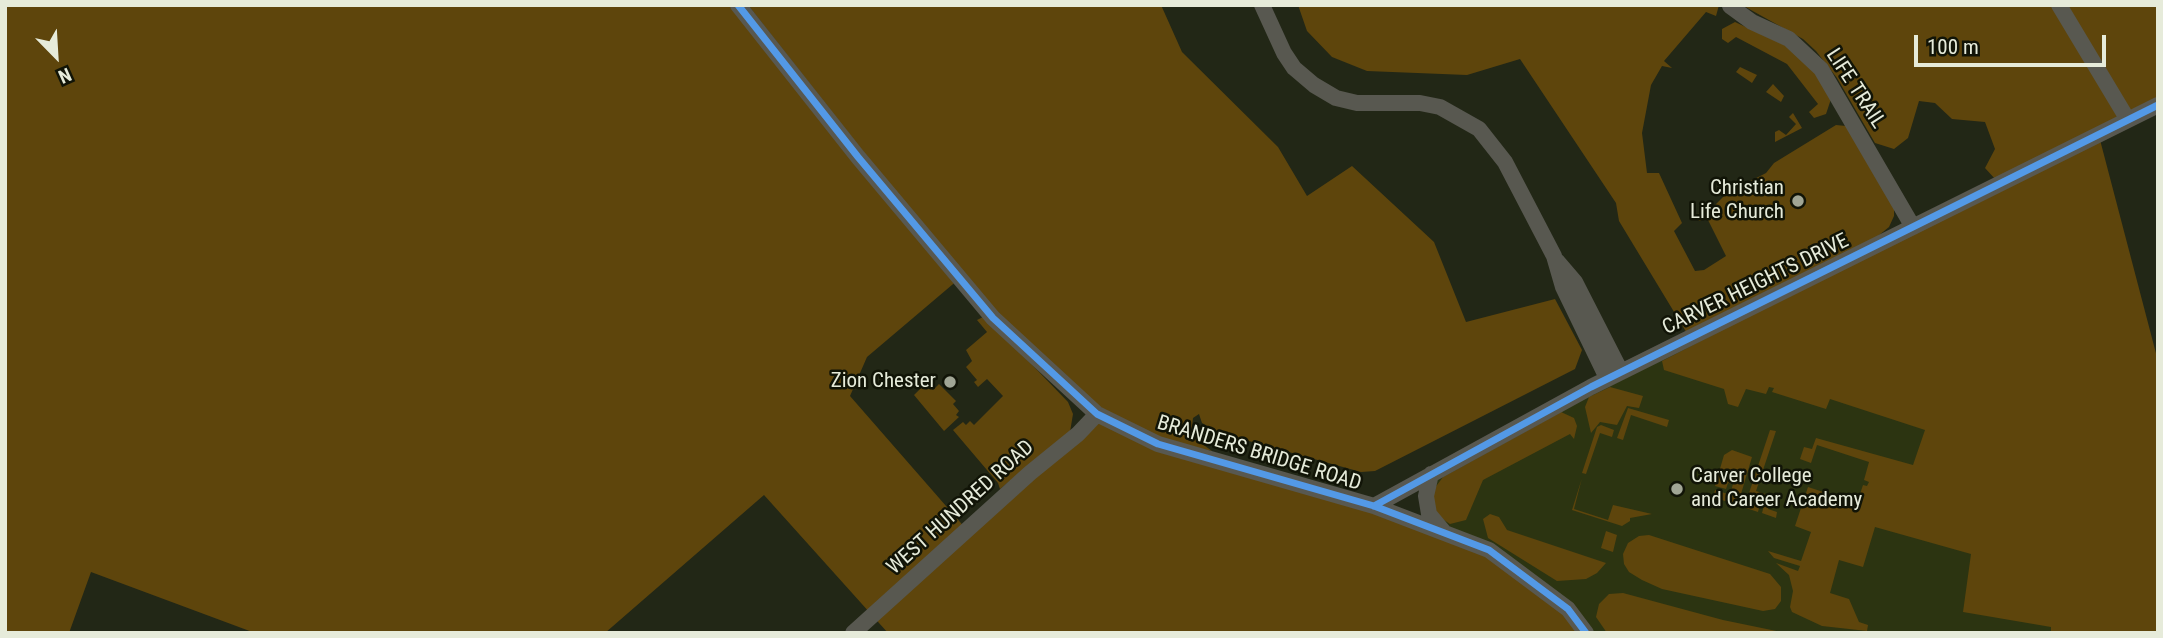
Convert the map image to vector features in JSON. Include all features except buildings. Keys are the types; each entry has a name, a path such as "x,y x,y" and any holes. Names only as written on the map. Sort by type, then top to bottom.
{"street":[{"name":"BRANDERS BRIDGE ROAD","path":"738,5 858,157 993,318 1097,415 1158,444 1374,506 1489,550 1568,609 1586,633"},
{"path":"1262,5 1284,53 1314,85 1336,98 1357,103 1420,103 1440,107 1479,129 1505,162 1554,256 1563,287 1614,375"},
{"path":"2059,5 2128,120"},
{"name":"LIFE TRAIL","path":"1730,6 1752,22 1789,39 1821,69 1913,227"},
{"name":"CARVER HEIGHTS DRIVE","path":"1374,506 1614,375 2158,105"},
{"name":"WEST HUNDRED ROAD","path":"853,633 1097,415"},
{"path":"1431,474 1426,496 1429,514 1445,533"}],"shaded area":[{"path":"5,5 741,5 959,279 867,357 850,396 967,530 1097,415 1113,425 1387,512 1489,553 1566,611 1583,633 888,633 764,495 605,633 255,633 91,572 69,633 5,633"},
{"path":"748,5 1161,5 1182,52 1278,147 1307,196 1352,166 1434,242 1466,322 1555,299 1582,350 1575,369 1375,471 1361,472 1220,433 1202,423 1199,414 1193,418 1191,436 1212,451 1172,443 1122,422 1093,402 998,313 898,196"},
{"path":"1298,5 1719,5 1716,16 1706,12 1664,61 1672,68 1662,66 1651,85 1642,133 1647,173 1659,173 1682,223 1674,231 1695,271 1704,270 1726,256 1707,218 1699,221 1696,215 1714,206 1727,193 1766,173 1774,163 1836,125 1846,126 1894,204 1894,216 1889,227 1867,245 1688,335 1619,221 1616,203 1520,59 1467,75 1367,71 1332,57 1307,31"},
{"path":"1742,5 2158,5 2158,99 1996,180 1985,168 1995,149 1985,122 1952,119 1935,103 1919,101 1908,138 1894,149 1875,143 1837,78 1816,51 1803,39"},
{"path":"1735,22 1789,47 1818,76 1831,99 1826,114 1814,118 1809,112 1818,104 1787,64 1736,37 1728,43 1722,39 1722,29"},
{"path":"1740,67 1757,75 1752,83 1736,72"},
{"path":"1773,84 1784,96 1781,102 1766,92"},
{"path":"1793,113 1802,128 1775,142 1775,132 1779,130 1786,135 1796,124 1789,117"},
{"path":"2099,136 2158,361 2158,633 2051,633 2051,627 1963,612 1971,554 1875,527 1863,567 1839,560 1830,593 1849,599 1859,622 1868,625 1867,631 1822,626 1792,612 1790,607 1793,591 1789,575 1776,563 1798,571 1800,566 1774,558 1768,551 1801,561 1811,532 1795,526 1808,487 1857,503 1863,485 1867,486 1869,482 1864,480 1869,462 1817,445 1811,463 1800,459 1804,447 1812,449 1816,438 1913,465 1925,430 1830,399 1826,409 1772,392 1774,388 1769,387 1766,394 1746,389 1738,407 1728,404 1724,389 1664,370 1662,361"},
{"name":"Carver College and Career Academy","path":"1870,249 2158,361 2158,633 1587,633 1445,532 1431,474"},
{"path":"985,316 1068,402 1073,414 1070,432 1000,489 998,483 953,430 963,422 966,425 970,421 974,425 1003,396 987,379 978,387 974,382 977,380 966,367 972,361 966,350 987,332 977,320"},
{"path":"926,383 933,390 939,384 956,401 953,404 959,411 956,415 959,417 944,431 914,395"},
{"path":"1610,387 1643,396 1639,408 1627,406 1617,425 1600,422 1591,433 1585,407 1589,397"},
{"path":"1628,408 1669,420 1667,427 1631,415 1623,440 1617,438"},
{"path":"1561,412 1574,418 1577,426 1574,439 1570,434 1483,480 1466,520 1450,524 1441,518 1434,509 1434,489 1443,477"},
{"path":"1601,425 1614,430 1612,437 1600,433 1586,474 1582,473 1597,427"},
{"path":"1770,430 1776,431 1756,491 1772,496 1768,509 1777,512 1776,518 1762,513 1765,502 1748,496"},
{"path":"1732,450 1752,457 1741,494 1731,491 1733,484 1728,483 1726,489 1715,486 1724,455"},
{"path":"1582,478 1574,509 1608,520 1613,505 1652,514 1630,518 1630,521 1622,526 1572,510"},
{"path":"1715,490 1760,504 1758,512 1713,497"},
{"path":"1490,514 1499,517 1507,530 1606,563 1597,573 1586,579 1557,581 1488,538 1483,519"},
{"path":"1606,531 1617,535 1613,552 1601,548"},
{"path":"1649,535 1770,574 1781,587 1781,601 1775,609 1763,611 1662,589 1642,580 1629,572 1624,564 1623,554 1628,543 1639,536"},
{"path":"1623,593 1723,620 1786,633 1607,633 1596,617 1599,604 1609,594"}],"cycle path":[{"path":"738,5 858,157 993,318 1097,414 1158,444 1374,506 1489,550 1568,609 1586,633"},
{"path":"1374,506 1591,387 2158,105"}],"place":[{"name":"Christian Life Church","path":"1798,201"},
{"name":"Zion Chester","path":"950,382"},
{"name":"Carver College and Career Academy","path":"1677,489"}]}
